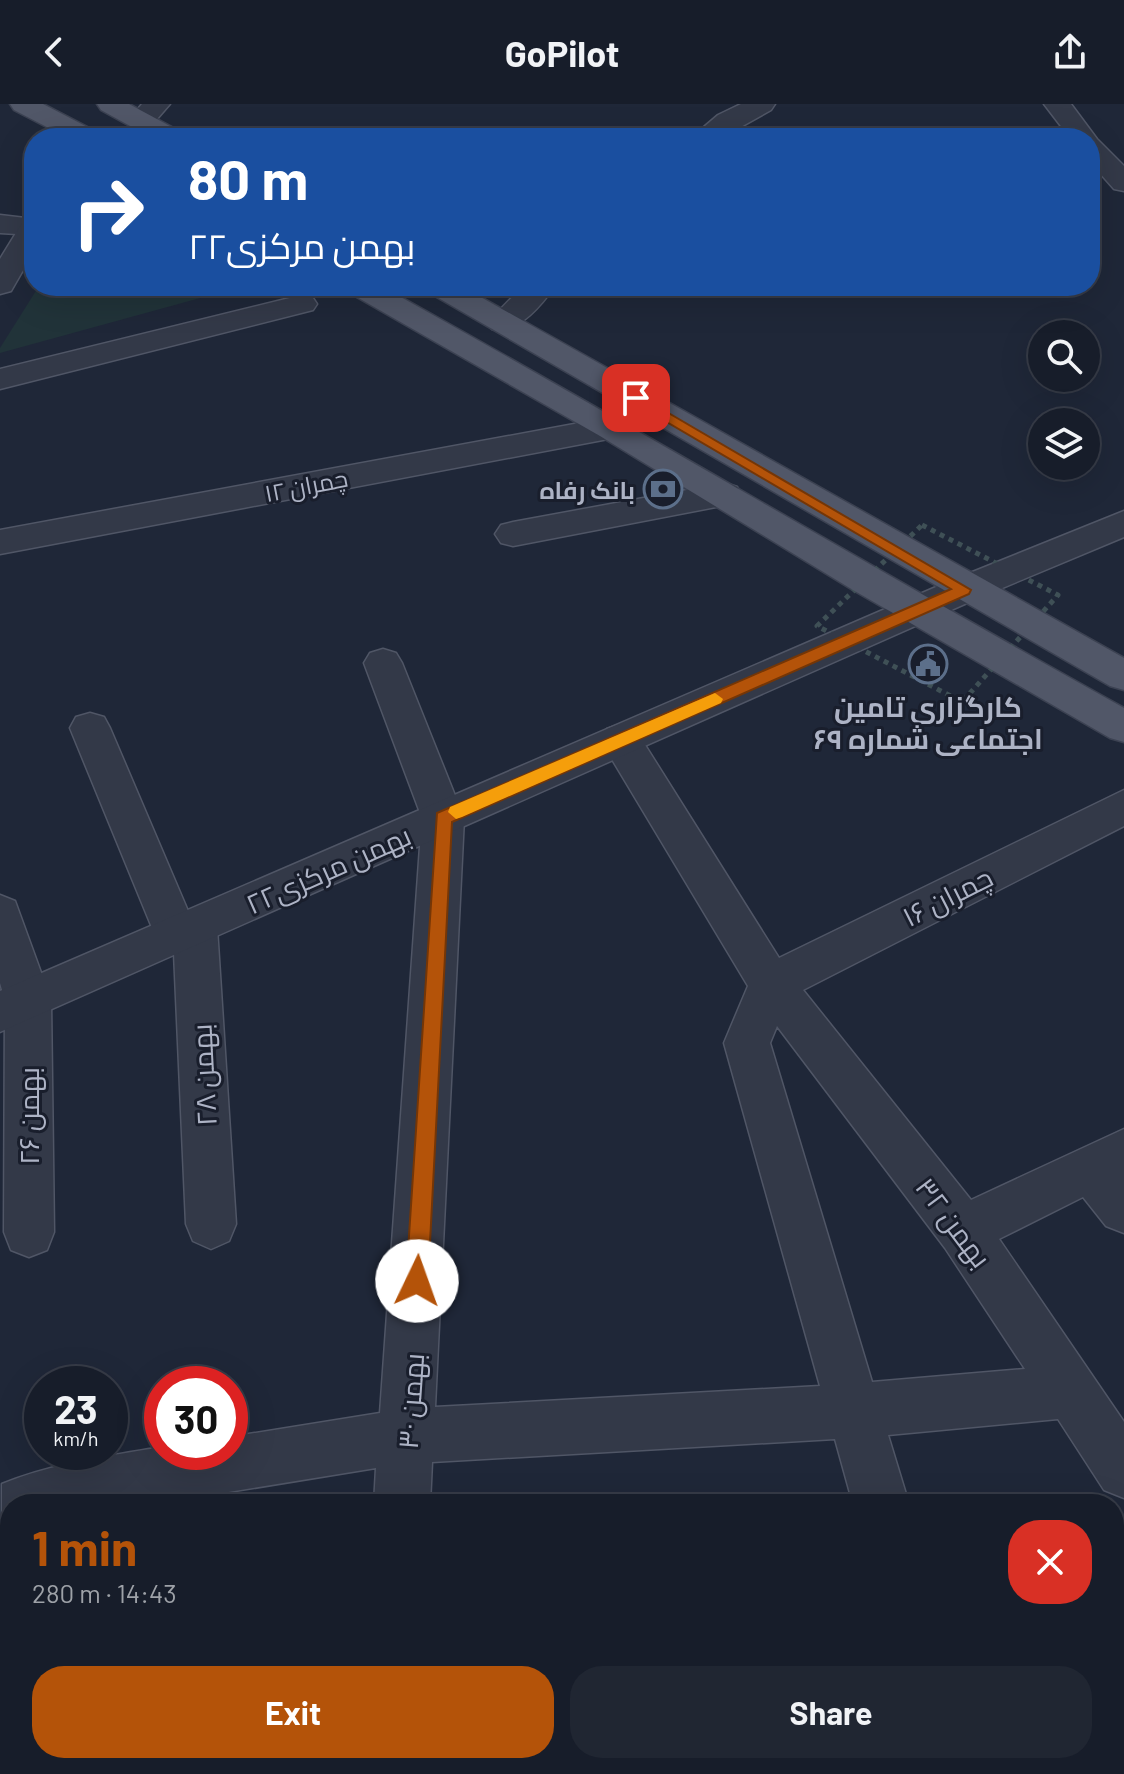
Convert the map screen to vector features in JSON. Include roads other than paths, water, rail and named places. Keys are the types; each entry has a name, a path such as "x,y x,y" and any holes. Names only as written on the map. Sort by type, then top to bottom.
{"main road":[{"path":"23,104 69,128"},
{"path":"110,104 149,113 163,128"},
{"path":"377,296 612,428 917,610 1124,727"},
{"path":"457,296 769,474 963,590 1124,676"}],"street":[{"path":"718,128 762,104"},
{"path":"1057,104 1076,128"},
{"path":"1100,155 1119,173"},
{"path":"0,224 22,241 0,285"},
{"path":"503,322 530,296"},
{"path":"0,379 302,304"},
{"name":"چمران ۱۲","path":"0,542 612,428"},
{"path":"513,534 725,495"},
{"name":"۲۲بهمن مرکزی","path":"14,1006 917,610 1124,523"},
{"path":"383,663 443,818"},
{"name":"بهمن ۲۸","path":"90,728 186,931 211,1224"},
{"name":"بهمن ۳۲","path":"621,740 771,984 963,1230 1124,1470"},
{"name":"چمران ۱۶","path":"771,984 1124,807"},
{"name":"بهمن ۳۰","path":"403,1494 443,818"},
{"name":"بهمن ۲۶","path":"0,914 14,1006 29,1232"},
{"path":"771,984 747,1043 878,1494"},
{"path":"963,1230 1107,1160 1124,1209"},
{"path":"98,1494 408,1436 853,1411 1073,1391"}],"place":[{"name":"بانک رفاه","path":"663,489"},
{"name":"کارگزاری تامین اجتماعی شماره ۶۹","path":"928,664"}]}
